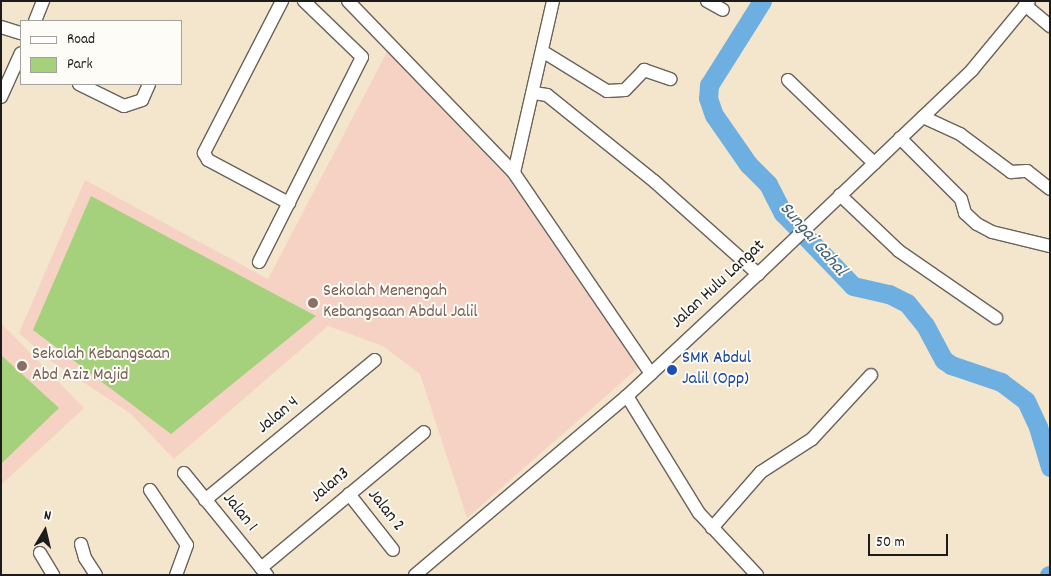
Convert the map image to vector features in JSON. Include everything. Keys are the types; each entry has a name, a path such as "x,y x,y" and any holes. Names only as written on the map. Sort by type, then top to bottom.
{"street":[{"path":"35,20 43,1"},
{"path":"282,1 204,153 208,160 289,203"},
{"path":"259,262 362,57 304,1"},
{"path":"348,1 514,173 651,374"},
{"path":"514,173 534,93 552,1"},
{"path":"707,1 723,10"},
{"path":"1027,3 1050,26"},
{"name":"Jalan Hulu Langat","path":"415,575 627,396 758,274 972,70 1027,3"},
{"path":"1,27 20,33"},
{"path":"542,51 608,91 625,90 644,70 670,79"},
{"path":"1,97 20,55"},
{"path":"788,80 874,163"},
{"path":"81,85 124,106 142,100 149,85"},
{"path":"534,93 547,96 654,181 758,274"},
{"path":"923,116 960,134 1012,172 1027,171 1050,189"},
{"path":"900,138 961,199 965,213 983,228 1050,246"},
{"path":"840,195 899,251 996,318"},
{"name":"Jalan 4","path":"205,500 375,360"},
{"path":"712,528 761,472 812,439 870,375"},
{"path":"627,396 699,513 758,575"},
{"name":"Jalan3","path":"264,571 349,494 424,432"},
{"name":"Jalan 1","path":"184,473 264,571"},
{"path":"150,490 185,539 186,549 176,575"},
{"name":"Jalan 2","path":"349,494 393,550"},
{"path":"81,544 84,558 96,575"},
{"path":"40,553 53,575"}],"shaded area":[{"name":"Sekolah Menengah Kebangsaan Abdul Jalil","path":"387,52 508,178 638,368 467,518 420,374 383,346 328,326 174,459 130,413 48,359 19,333 85,180 268,279"},
{"name":"Sekolah Kebangsaan Abd Aziz Majid","path":"1,323 84,408 1,485"}],"green space":[{"path":"91,196 316,316 171,434 33,330"},
{"path":"1,355 59,408 1,464"}],"waterway":[{"name":"Sungai Gahal","path":"762,1 709,85 708,98 714,115 748,164 768,184 783,213 853,286 889,294 907,303 925,325 944,360 951,365 1001,382 1026,401 1038,427 1050,467"}],"place":[{"name":"Sekolah Menengah Kebangsaan Abdul Jalil","path":"313,303"},
{"name":"Sekolah Kebangsaan Abd Aziz Majid","path":"22,366"},
{"name":"SMK Abdul Jalil (Opp)","path":"672,370"}]}
